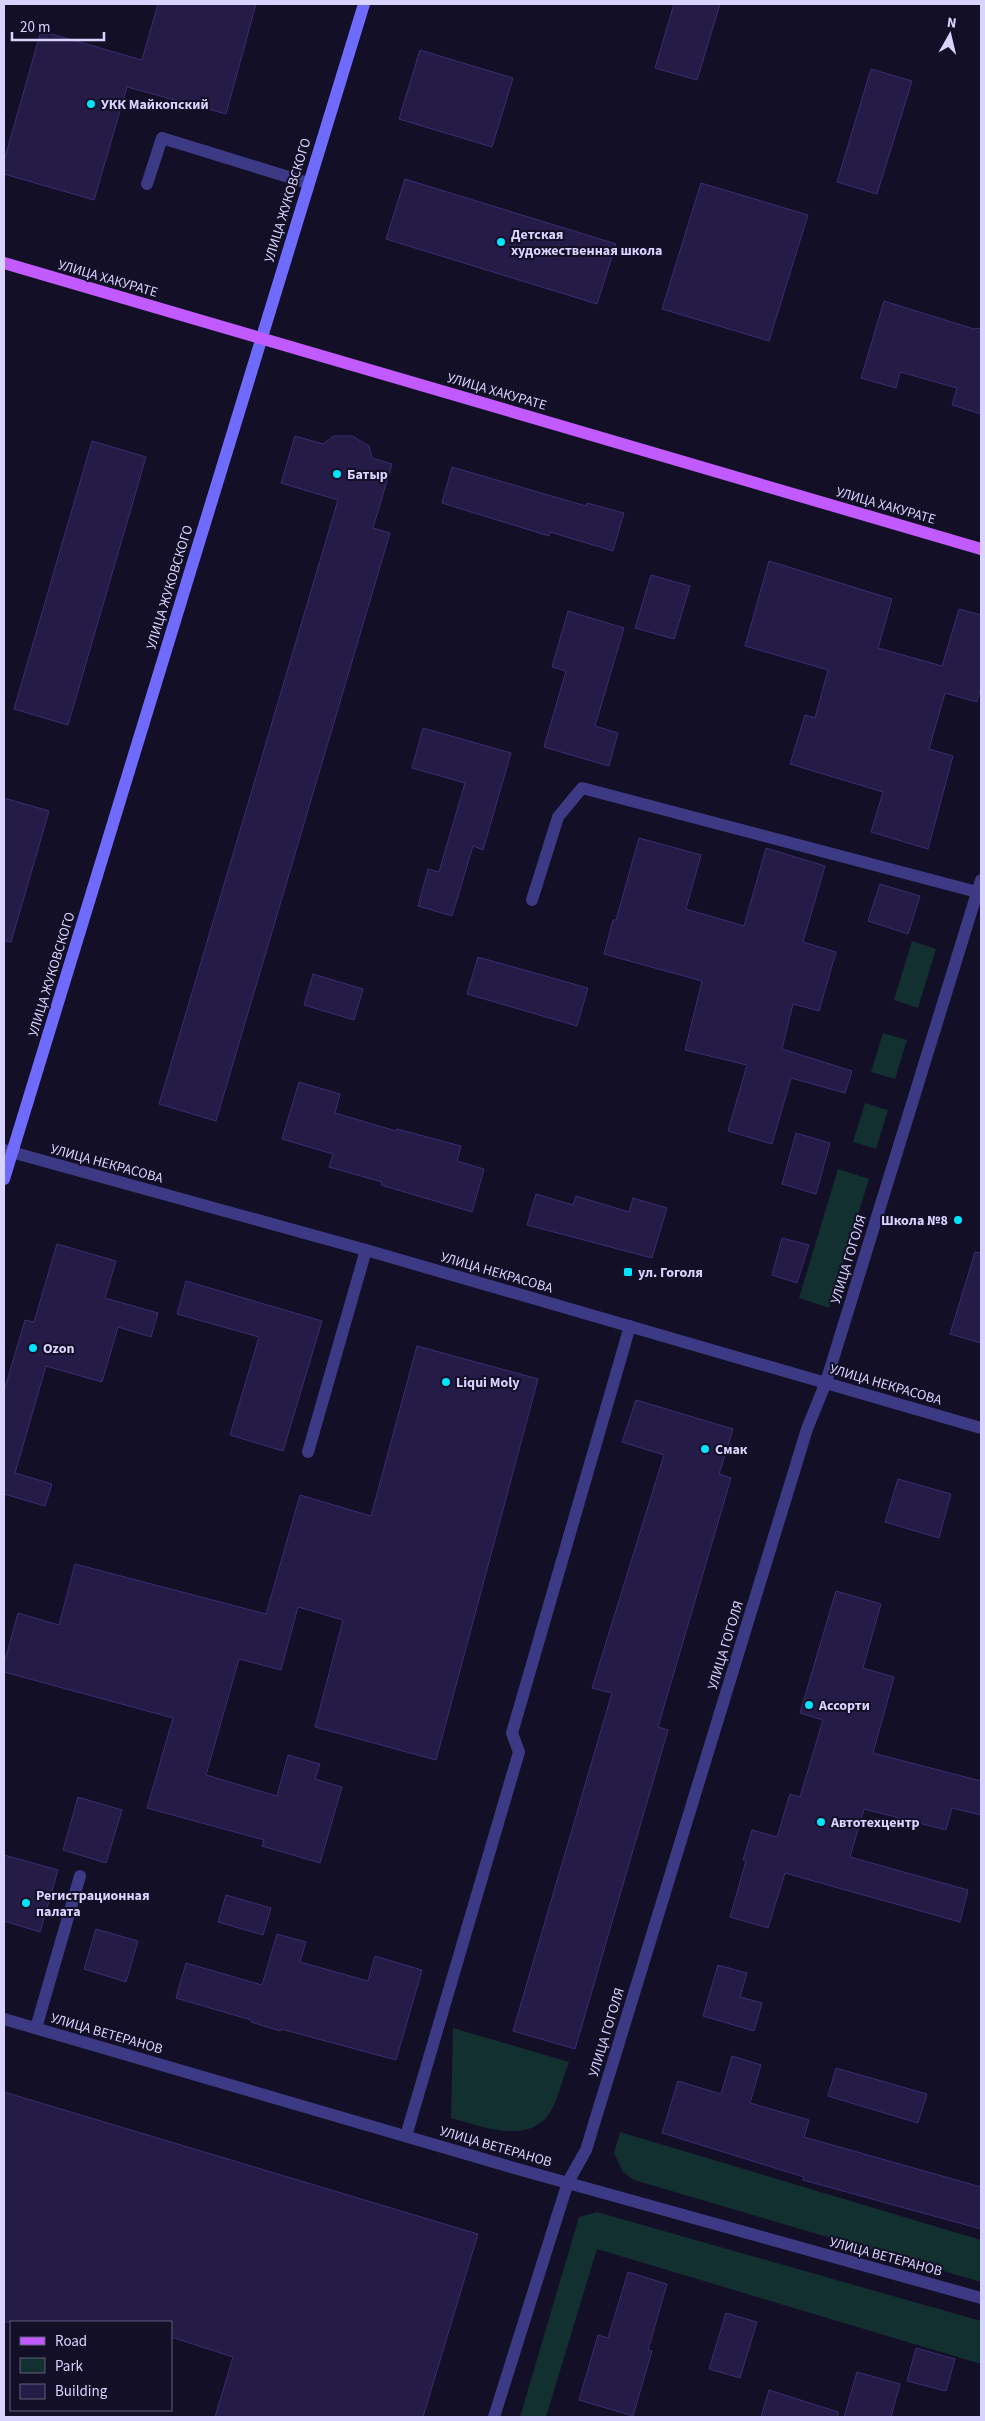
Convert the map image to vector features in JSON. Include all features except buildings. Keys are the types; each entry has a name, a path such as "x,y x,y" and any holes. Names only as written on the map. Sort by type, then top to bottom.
{"main road":[{"name":"УЛИЦА ХАКУРАТЕ","path":"4,263 981,549"}],"street":[{"name":"УЛИЦА ЖУКОВСКОГО","path":"4,1180 8,1151 364,4"},
{"path":"148,184 162,138 308,183"},
{"path":"532,900 558,818 582,788 979,886"},
{"name":"УЛИЦА ГОГОЛЯ","path":"494,2417 568,2182 586,2150 804,1438 826,1382 979,886"},
{"name":"УЛИЦА НЕКРАСОВА","path":"8,1151 366,1250 981,1428"},
{"path":"308,1452 366,1250"},
{"path":"406,2136 519,1752 512,1733 630,1326"},
{"path":"36,2028 80,1876"},
{"name":"УЛИЦА ВЕТЕРАНОВ","path":"4,2019 568,2182 614,2197 981,2298"}],"green space":[{"path":"912,941 936,949 918,1008 894,1000"},
{"path":"883,1033 907,1040 895,1079 871,1072"},
{"path":"865,1103 888,1110 876,1149 853,1142"},
{"path":"838,1169 869,1179 829,1308 799,1298"},
{"path":"453,2028 569,2062 558,2096 549,2114 540,2123 529,2129 516,2131 503,2131 451,2118"},
{"path":"620,2132 981,2240 981,2282 634,2180 623,2172 614,2153"},
{"path":"597,2212 981,2321 981,2364 597,2249 546,2417 520,2417 579,2217"}],"place":[{"name":"УКК Майкопский","path":"91,104"},
{"name":"Детская художественная школа","path":"501,242"},
{"name":"Батыр","path":"337,474"},
{"name":"Школа №8","path":"958,1220"},
{"name":"ул. Гоголя","path":"628,1272"},
{"name":"Ozon","path":"33,1348"},
{"name":"Liqui Moly","path":"446,1382"},
{"name":"Смак","path":"705,1449"},
{"name":"Ассорти","path":"809,1705"},
{"name":"Автотехцентр","path":"821,1822"},
{"name":"Регистрационная палата","path":"26,1903"}]}
